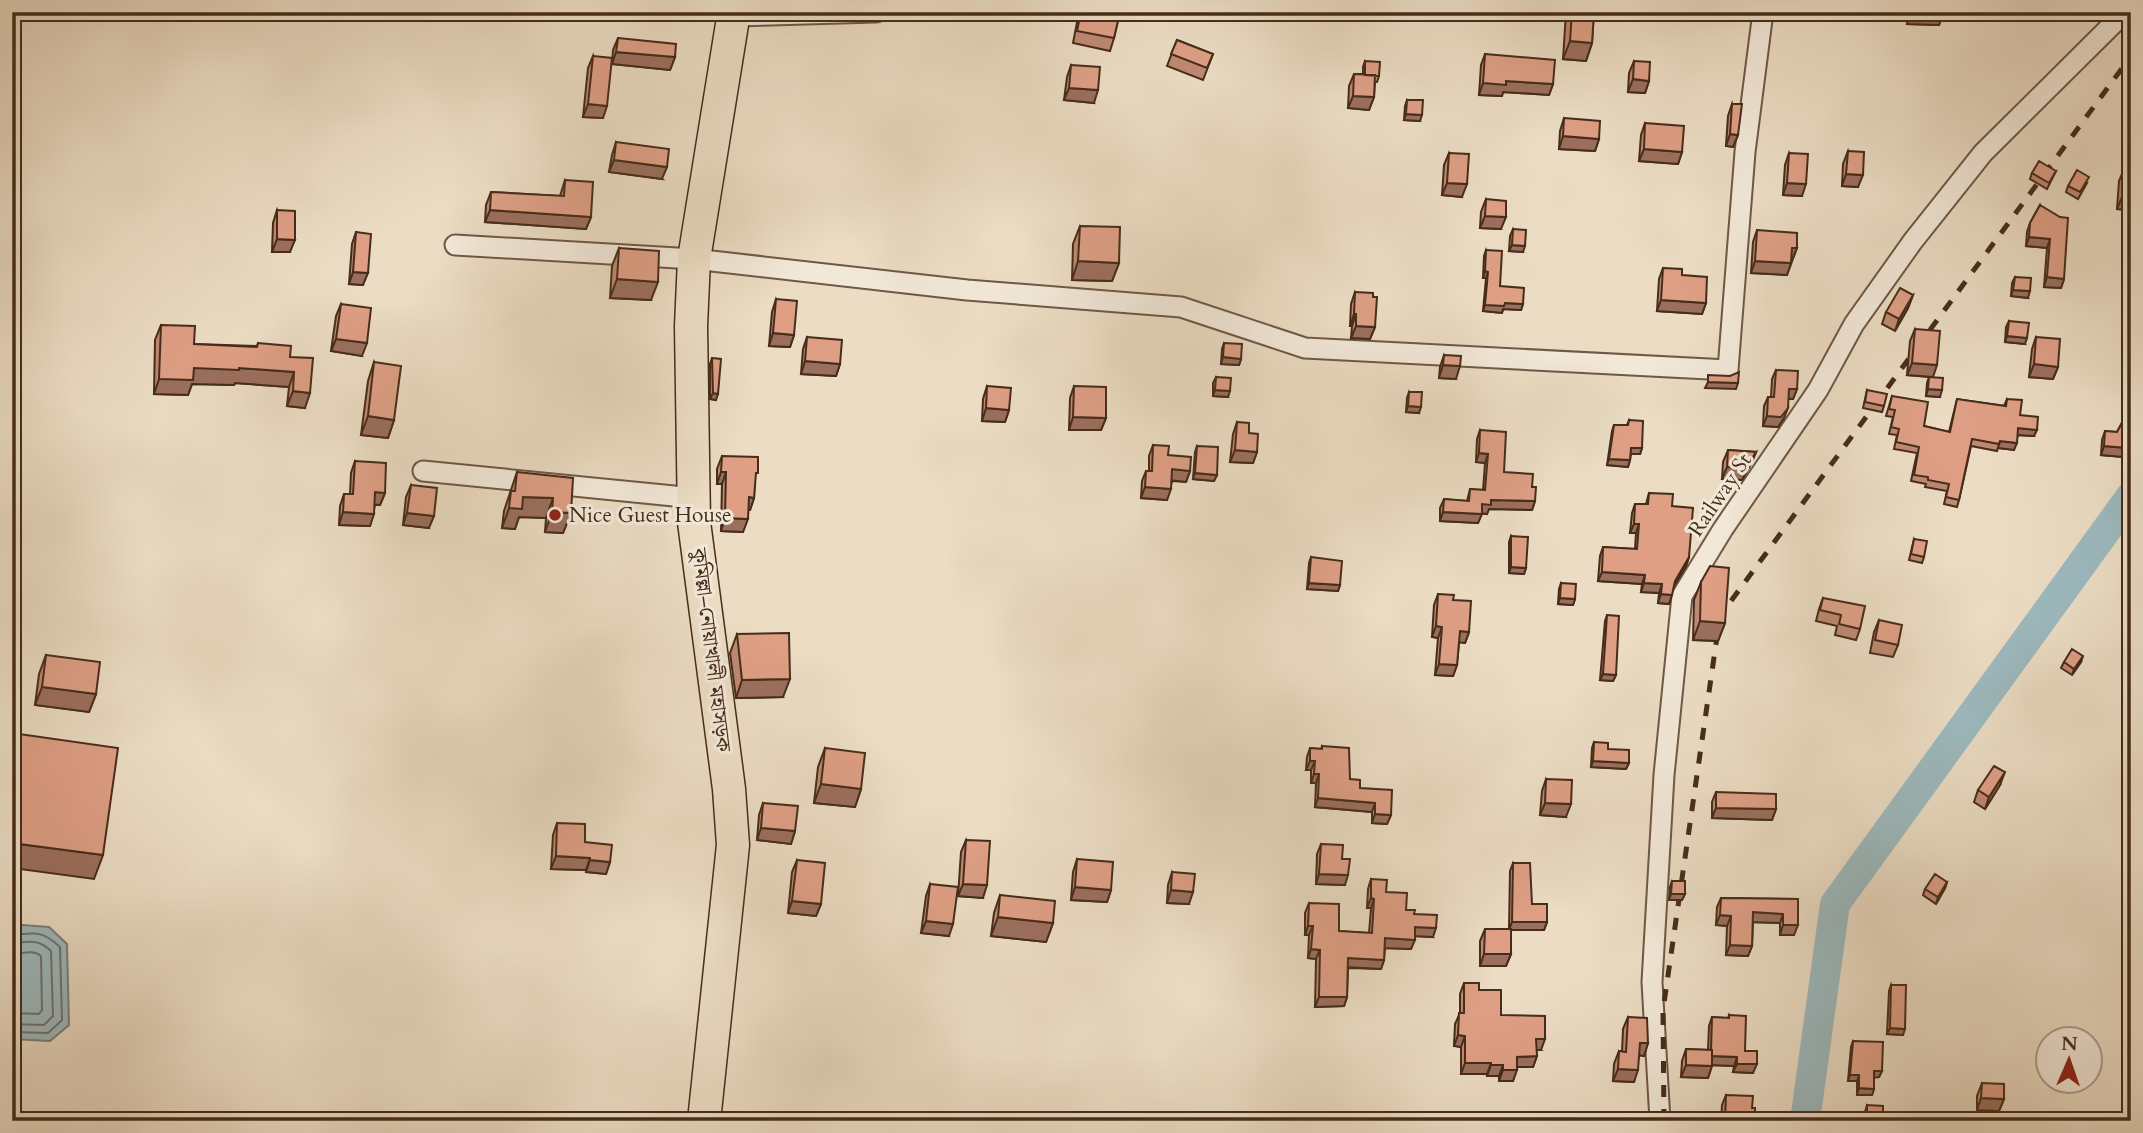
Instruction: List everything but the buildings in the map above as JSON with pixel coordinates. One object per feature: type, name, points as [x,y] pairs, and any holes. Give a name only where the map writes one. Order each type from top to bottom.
[{"type":"highway","name":"কুমিল্লা–নোয়াখালী মহাসড়ক","points":[[704,1121],[733,845],[729,789],[694,522],[691,326],[694,259],[734,14]]},
{"type":"street","points":[[734,14],[876,12]]},
{"type":"street","points":[[455,245],[694,259],[967,290],[1181,307],[1305,348],[1728,370],[1745,152],[1763,12]]},
{"type":"street","name":"Railway St","points":[[1660,1121],[1652,982],[1664,775],[1682,596],[1723,529],[1818,390],[1854,324],[1913,241],[1983,153],[2125,12]]},
{"type":"street","points":[[423,471],[694,498]]},
{"type":"water","points":[[22,925],[49,927],[67,944],[69,1025],[50,1041],[12,1039],[12,928]]},
{"type":"waterway","points":[[1805,1121],[1835,904],[2131,496]]},
{"type":"railway","points":[[1664,1121],[1663,1010],[1720,616],[2131,56]]},
{"type":"place","name":"Nice Guest House","points":[[555,515]]}]
